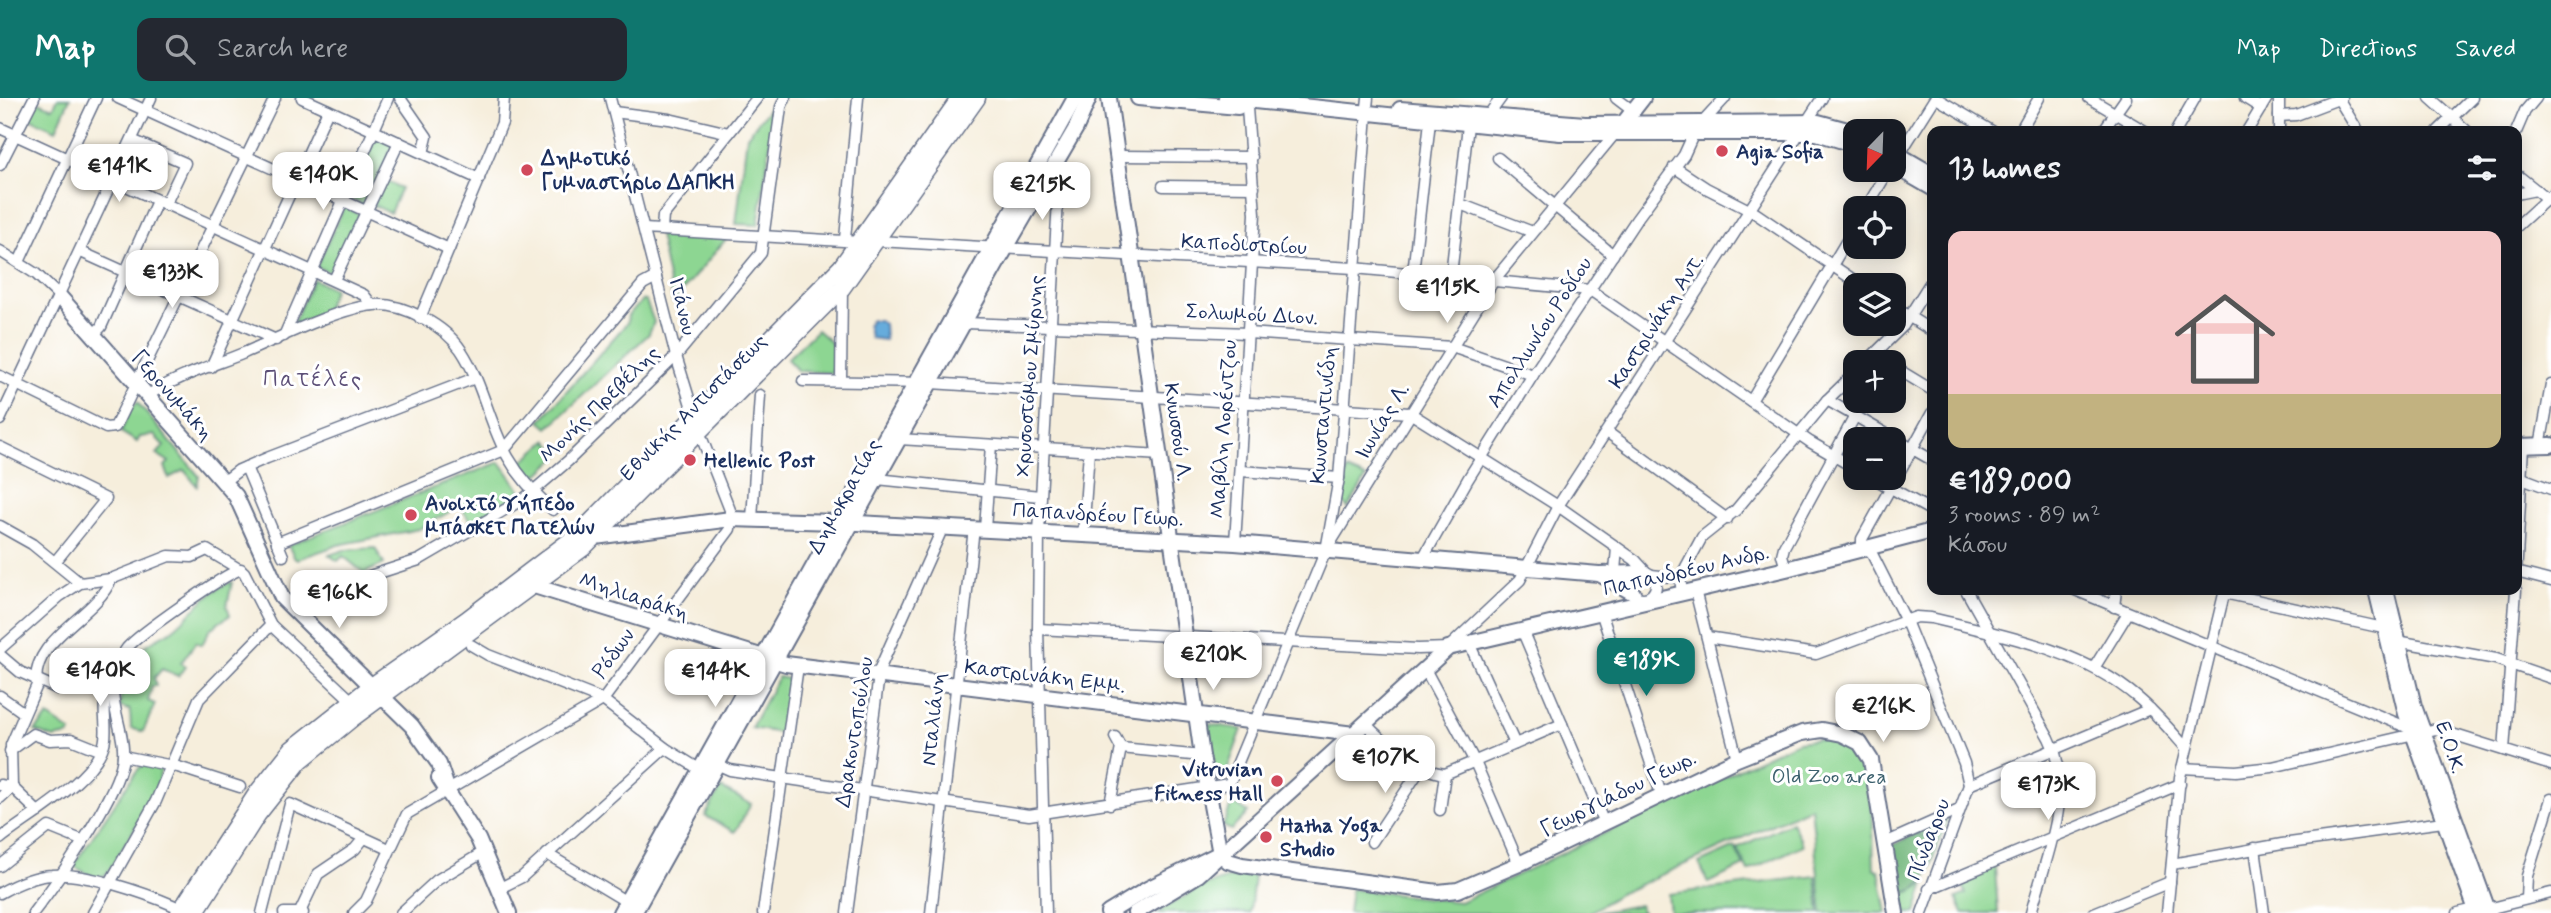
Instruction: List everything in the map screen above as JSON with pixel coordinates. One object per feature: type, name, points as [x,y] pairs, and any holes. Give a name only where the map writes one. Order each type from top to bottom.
[{"type":"main road","name":"Εθνικής Αντιστάσεως","points":[[177,910],[285,757],[352,701],[374,693],[534,586],[595,537],[841,267],[852,241],[960,98]]},
{"type":"main road","name":"Εθνικής Αντιστάσεως","points":[[195,913],[228,859],[292,770],[316,746],[374,693],[569,542],[842,288],[878,241],[977,98]]},
{"type":"street","points":[[0,165],[34,98]]},
{"type":"street","points":[[19,262],[96,98]]},
{"type":"street","points":[[118,98],[449,249]]},
{"type":"street","points":[[0,420],[60,297],[151,98]]},
{"type":"street","points":[[302,98],[479,179]]},
{"type":"street","points":[[280,338],[345,201],[388,98]]},
{"type":"street","points":[[400,98],[427,137],[423,153]]},
{"type":"street","points":[[420,318],[502,123],[504,98]]},
{"type":"street","name":"Ιτάνου","points":[[610,98],[676,356],[697,424],[732,519]]},
{"type":"street","points":[[662,229],[663,216],[757,98]]},
{"type":"street","name":"Μονής Πρεβέλης","points":[[291,608],[320,592],[419,560],[534,491],[676,356],[755,261],[765,234],[780,107],[785,98]]},
{"type":"street","points":[[644,229],[852,241],[858,98]]},
{"type":"street","name":"Δημοκρατίας","points":[[846,523],[877,479],[900,439],[923,383],[965,323],[999,248],[1075,98]]},
{"type":"street","name":"Δημοκρατίας","points":[[627,909],[709,768],[999,248],[1044,184],[1089,98]]},
{"type":"street","points":[[1082,115],[1113,98]]},
{"type":"street","name":"Κνωσσού Λ.","points":[[1113,98],[1131,257],[1199,715],[1202,756],[1220,854]]},
{"type":"street","points":[[1138,98],[1326,114],[1367,106]]},
{"type":"street","points":[[1226,98],[1430,110],[1618,130]]},
{"type":"street","points":[[1282,98],[1345,101],[1367,106]]},
{"type":"street","points":[[1487,117],[1501,98]]},
{"type":"street","points":[[1616,98],[1633,111]]},
{"type":"street","name":"Ιωνίας Λ.","points":[[1210,789],[1228,784],[1326,550],[1451,346],[1494,280],[1531,231],[1643,98]]},
{"type":"street","name":"Απολλωνίου Ροδίου","points":[[1423,558],[1481,456],[1533,375],[1689,147],[1698,128],[1725,98]]},
{"type":"street","name":"Καστρινάκη Αντ.","points":[[1527,567],[1558,506],[1822,98]]},
{"type":"street","points":[[1906,142],[1936,98],[1984,126]]},
{"type":"street","points":[[2023,126],[2039,98]]},
{"type":"street","points":[[2088,98],[2136,126]]},
{"type":"street","points":[[2106,126],[2126,98]]},
{"type":"street","points":[[2179,126],[2195,98]]},
{"type":"street","points":[[2245,98],[2264,103],[2251,126]]},
{"type":"street","points":[[2279,98],[2279,126]]},
{"type":"street","points":[[2430,98],[2461,126]]},
{"type":"street","points":[[2443,126],[2472,98]]},
{"type":"street","points":[[2519,126],[2525,111],[2536,98]]},
{"type":"street","points":[[0,376],[110,429],[117,423],[180,297],[271,99]]},
{"type":"street","points":[[2279,116],[2304,113],[2339,99],[2355,126]]},
{"type":"street","name":"Κωνσταντινίδη","points":[[1326,550],[1339,478],[1367,106]]},
{"type":"street","name":"Μαβίλη Λορέντζου","points":[[1235,544],[1253,264],[1254,187],[1247,108]]},
{"type":"street","points":[[211,367],[328,110]]},
{"type":"street","points":[[1430,110],[1468,125],[1618,130],[1804,127],[1831,123],[1843,128]]},
{"type":"street","points":[[1413,273],[1430,110]]},
{"type":"street","points":[[614,112],[669,119],[729,132]]},
{"type":"street","points":[[1451,275],[1468,125]]},
{"type":"street","points":[[1804,127],[1843,140]]},
{"type":"street","points":[[0,128],[334,280],[364,295],[372,305]]},
{"type":"street","points":[[93,335],[101,327],[161,203],[185,163],[132,140]]},
{"type":"street","points":[[334,280],[398,142]]},
{"type":"street","points":[[1118,156],[1252,156]]},
{"type":"street","points":[[1498,158],[1613,255]]},
{"type":"street","points":[[1906,163],[1927,172]]},
{"type":"street","points":[[1674,167],[1706,188],[1751,211],[1843,273]]},
{"type":"street","points":[[1906,167],[1927,183]]},
{"type":"street","points":[[2522,179],[2550,199],[2522,222]]},
{"type":"street","name":"Χρυσοστόμου Σμύρνης","points":[[1044,184],[1058,197],[1057,252],[1040,496],[1038,629],[1046,913]]},
{"type":"street","points":[[1163,186],[1254,187]]},
{"type":"street","points":[[2522,193],[2536,190]]},
{"type":"street","points":[[1460,204],[1487,212],[1531,231]]},
{"type":"street","name":"Καποδιστρίου","points":[[878,241],[1354,268],[1590,290]]},
{"type":"street","points":[[1751,401],[1843,247]]},
{"type":"street","name":"Γερονυμάκη","points":[[0,251],[19,262],[60,297],[243,505],[280,593],[291,608],[374,693],[411,737],[447,787],[484,852],[500,888],[507,913]]},
{"type":"street","points":[[80,252],[280,338]]},
{"type":"street","points":[[277,543],[504,450],[643,285],[656,277]]},
{"type":"street","points":[[841,382],[842,288]]},
{"type":"street","points":[[1879,350],[1910,317],[1927,289]]},
{"type":"street","points":[[1590,290],[1798,434],[1843,461]]},
{"type":"street","points":[[147,396],[166,385],[280,338],[372,305],[388,306],[440,327],[452,338],[475,378],[504,450],[534,491],[553,510]]},
{"type":"street","points":[[1906,314],[1927,328]]},
{"type":"street","name":"Σολωμού Διον.","points":[[965,323],[1248,333],[1451,346],[1533,375]]},
{"type":"street","points":[[1906,374],[1927,387]]},
{"type":"street","points":[[222,483],[246,467],[475,378]]},
{"type":"street","points":[[803,381],[923,383],[1410,413],[1558,506],[1617,548],[1656,584],[1643,597]]},
{"type":"street","points":[[1737,759],[1707,636],[1684,586],[1702,537],[1727,519],[1843,385]]},
{"type":"street","points":[[2522,446],[2546,445],[2551,385]]},
{"type":"street","points":[[752,519],[760,396]]},
{"type":"street","points":[[1827,400],[1927,457]]},
{"type":"street","points":[[1786,569],[1783,549],[1855,416]]},
{"type":"street","points":[[1906,460],[1927,423]]},
{"type":"street","points":[[1607,432],[1727,519]]},
{"type":"street","points":[[900,439],[1161,455]]},
{"type":"street","name":"Νταλιάνη","points":[[931,913],[956,686],[987,491],[991,445]]},
{"type":"street","points":[[0,447],[106,499],[55,562]]},
{"type":"street","points":[[1083,535],[1089,451]]},
{"type":"street","points":[[246,467],[282,556]]},
{"type":"street","points":[[1240,471],[1339,478]]},
{"type":"street","points":[[2522,478],[2551,489]]},
{"type":"street","points":[[877,479],[1040,496]]},
{"type":"street","name":"Γερονυμάκη","points":[[222,483],[280,610],[374,693]]},
{"type":"street","points":[[1866,549],[1862,539],[1889,490]]},
{"type":"street","points":[[1894,490],[1927,508]]},
{"type":"street","name":"Παπανδρέου Γεωρ.","points":[[595,537],[732,519],[752,519],[1173,539],[1599,574]]},
{"type":"street","name":"Ρόδων","points":[[354,913],[366,901],[407,814],[447,787],[603,700],[723,543],[732,519]]},
{"type":"street","points":[[0,526],[27,540],[80,583]]},
{"type":"street","name":"Δρακοντοπούλου","points":[[847,913],[878,675],[886,649],[943,527]]},
{"type":"street","name":"Παπανδρέου Ανδρ.","points":[[1448,648],[1601,612],[1684,586],[1786,569],[1927,532]]},
{"type":"street","points":[[1615,571],[1617,548]]},
{"type":"street","name":"Πίνδαρου","points":[[1866,549],[1906,621],[1964,764],[1969,785],[1922,913]]},
{"type":"street","points":[[58,689],[35,679],[1,654],[60,596],[80,583],[111,579],[169,556],[192,557],[207,550],[241,569],[271,625],[352,701]]},
{"type":"street","name":"Παπανδρέου Ανδρ.","points":[[1135,913],[1194,878],[1510,592],[1527,567]]},
{"type":"street","points":[[33,913],[81,841],[117,779],[123,756],[113,696],[118,665],[136,639],[223,577],[241,569]]},
{"type":"street","points":[[1599,574],[1615,571],[1646,574],[1684,586]]},
{"type":"street","points":[[2522,573],[2551,581]]},
{"type":"street","points":[[1599,574],[1643,597]]},
{"type":"street","points":[[1643,597],[1631,581],[1646,574]]},
{"type":"street","points":[[12,787],[10,751],[37,685],[35,679],[51,644],[101,599],[111,579]]},
{"type":"street","name":"Μηλιαράκη","points":[[534,586],[768,660]]},
{"type":"street","points":[[1969,595],[2054,749],[2059,763],[2060,787],[2052,837],[2031,913]]},
{"type":"street","points":[[2086,595],[2416,732]]},
{"type":"street","points":[[2114,607],[2115,595]]},
{"type":"street","points":[[2167,913],[2179,784],[2209,647],[2224,595]]},
{"type":"street","points":[[2242,595],[2383,628]]},
{"type":"street","name":"Ε.Ο.Κ.","points":[[2377,595],[2383,628],[2443,822],[2483,911]]},
{"type":"street","name":"Ε.Ο.Κ.","points":[[2387,595],[2416,732],[2483,911]]},
{"type":"street","points":[[2504,750],[2516,595]]},
{"type":"street","points":[[1601,612],[1661,794]]},
{"type":"street","points":[[2094,668],[2128,613]]},
{"type":"street","points":[[1707,636],[1810,654],[1831,650],[1906,621],[1925,617],[1990,632],[2048,649],[2094,668],[2124,687],[2150,709],[2186,748]]},
{"type":"street","points":[[93,913],[156,801],[190,714],[203,692],[271,625]]},
{"type":"street","points":[[1038,629],[1286,643],[1448,648]]},
{"type":"street","points":[[1522,630],[1604,823]]},
{"type":"street","points":[[2397,641],[2510,663],[2551,678]]},
{"type":"street","points":[[1469,643],[1515,744]]},
{"type":"street","points":[[471,645],[488,655],[603,700],[665,748],[709,768],[1042,814],[1210,789]]},
{"type":"street","name":"Καστρινάκη Εμμ.","points":[[768,660],[1040,698],[1354,734]]},
{"type":"street","points":[[763,913],[798,666]]},
{"type":"street","points":[[1425,669],[1475,762],[1519,864]]},
{"type":"street","points":[[0,839],[38,812],[83,773],[101,751],[105,738],[104,703],[113,696]]},
{"type":"street","points":[[1,699],[24,713]]},
{"type":"street","points":[[1969,785],[2150,709]]},
{"type":"street","points":[[1365,723],[1388,744],[1423,765],[1445,774],[1562,724]]},
{"type":"street","name":"Γεωργιάδου Γεωρ.","points":[[1220,854],[1230,862],[1242,865],[1438,892],[1458,890],[1519,864],[1737,759],[1816,730],[1835,732],[1856,740],[1864,747],[1873,766],[1896,913]]},
{"type":"street","points":[[2182,768],[2236,771],[2272,767],[2416,732],[2443,730],[2551,765]]},
{"type":"street","points":[[10,751],[32,734],[51,740],[71,738],[101,751]]},
{"type":"street","points":[[1110,804],[1121,748],[1115,737]]},
{"type":"street","points":[[500,888],[517,880],[665,748]]},
{"type":"street","points":[[1121,748],[1202,756]]},
{"type":"street","points":[[123,756],[171,765],[240,787]]},
{"type":"street","points":[[1372,842],[1423,765]]},
{"type":"street","points":[[1440,810],[1445,774]]},
{"type":"street","points":[[1930,889],[2179,784]]},
{"type":"street","points":[[0,785],[12,787],[38,812]]},
{"type":"street","points":[[0,798],[12,787]]},
{"type":"street","points":[[2526,900],[2527,876],[2551,799]]},
{"type":"street","points":[[262,913],[290,804],[389,849]]},
{"type":"street","points":[[1885,843],[1959,810]]},
{"type":"street","points":[[2172,864],[2255,848],[2443,822]]},
{"type":"street","points":[[0,866],[49,827],[81,841]]},
{"type":"street","points":[[284,913],[302,912],[318,874],[355,849],[364,838]]},
{"type":"street","points":[[2255,848],[2264,913]]},
{"type":"street","points":[[401,913],[437,880],[484,852]]},
{"type":"street","points":[[547,854],[627,909]]},
{"type":"street","points":[[1108,913],[1149,888],[1220,854]]},
{"type":"street","points":[[0,893],[28,880],[60,874],[109,885],[177,910]]},
{"type":"street","points":[[2094,913],[2170,882]]},
{"type":"street","points":[[2458,913],[2483,911],[2551,893]]},
{"type":"green space","points":[[58,98],[70,98],[56,130],[27,117],[39,102],[53,108]]},
{"type":"green space","points":[[777,98],[758,225],[736,224],[747,136]]},
{"type":"green space","points":[[377,135],[394,143],[365,206],[349,198]]},
{"type":"green space","points":[[385,181],[401,188],[390,213],[373,205]]},
{"type":"green space","points":[[344,207],[361,215],[334,274],[316,267]]},
{"type":"green space","points":[[659,235],[727,238],[673,302]]},
{"type":"green space","points":[[313,279],[334,289],[324,313],[292,326]]},
{"type":"green space","points":[[643,300],[646,301],[654,322],[649,334],[548,428],[540,421],[627,323],[628,315]]},
{"type":"green space","points":[[817,330],[833,344],[833,373],[798,371],[787,359]]},
{"type":"green space","points":[[137,402],[199,476],[197,486],[184,470],[169,478],[165,466],[169,462],[157,454],[164,446],[154,435],[140,437],[137,442],[121,432],[130,410]]},
{"type":"green space","points":[[547,440],[560,455],[535,478],[522,462]]},
{"type":"green space","points":[[500,462],[523,494],[472,524],[460,506],[419,529],[338,545],[298,559],[295,559],[288,545]]},
{"type":"green space","points":[[1347,470],[1366,478],[1348,508],[1343,503]]},
{"type":"green space","points":[[375,548],[384,564],[364,573],[343,556],[338,561],[329,555],[344,550]]},
{"type":"green space","points":[[232,582],[227,606],[230,615],[210,629],[202,645],[196,642],[181,663],[185,667],[178,676],[162,669],[154,678],[156,686],[152,686],[148,701],[155,704],[143,732],[131,728],[130,710],[120,707],[120,700],[125,678],[140,651],[172,630],[215,591]]},
{"type":"green space","points":[[778,677],[789,679],[781,733],[751,728]]},
{"type":"green space","points":[[48,716],[71,732],[69,735],[54,738],[35,731]]},
{"type":"green space","points":[[1207,724],[1242,729],[1224,779],[1217,780]]},
{"type":"green space","name":"Old Zoo area","points":[[1819,739],[1840,744],[1854,754],[1864,769],[1872,808],[1874,868],[1879,871],[1887,913],[1822,913],[1811,807],[1619,894],[1589,913],[1348,913],[1351,889],[1460,902],[1771,754],[1798,742]]},
{"type":"green space","points":[[147,764],[161,769],[157,789],[106,875],[95,878],[73,866],[132,778],[140,767]]},
{"type":"green space","points":[[721,788],[751,804],[735,832],[705,816]]},
{"type":"green space","points":[[1232,802],[1248,813],[1231,830],[1223,826]]},
{"type":"green space","points":[[1949,817],[1939,842],[1916,833]]},
{"type":"green space","points":[[1792,822],[1803,845],[1748,871],[1737,848]]},
{"type":"green space","points":[[1916,833],[1939,842],[1922,883],[1916,889],[1899,892],[1891,846]]},
{"type":"green space","points":[[1735,847],[1744,866],[1708,883],[1699,863]]},
{"type":"green space","points":[[1995,867],[1998,913],[1963,913],[1956,898],[1966,894],[1961,881]]},
{"type":"green space","points":[[1241,874],[1254,876],[1250,913],[1156,913],[1201,887]]},
{"type":"green space","points":[[1816,876],[1820,913],[1670,913],[1668,894]]},
{"type":"green space","points":[[1925,883],[1916,913],[1902,913],[1899,892],[1910,892]]},
{"type":"green space","points":[[1640,905],[1642,913],[1599,913],[1599,912]]},
{"type":"water","points":[[871,320],[879,320],[884,324],[885,340],[870,338],[868,325]]},
{"type":"place","name":"Agia Sofia","points":[[1722,151]]},
{"type":"place","name":"Δημοτικό Γυμναστήριο ΔΑΠΚΗ","points":[[527,170]]},
{"type":"place","name":"Hellenic Post","points":[[690,460]]},
{"type":"place","name":"Ανοιχτό γήπεδο μπάσκετ Πατελών","points":[[411,515]]},
{"type":"place","name":"Vitruvian Fitness Hall","points":[[1277,781]]},
{"type":"place","name":"Hatha Yoga Studio","points":[[1266,837]]},
{"type":"district","name":"Πατέλες","points":[[313,378]]}]
